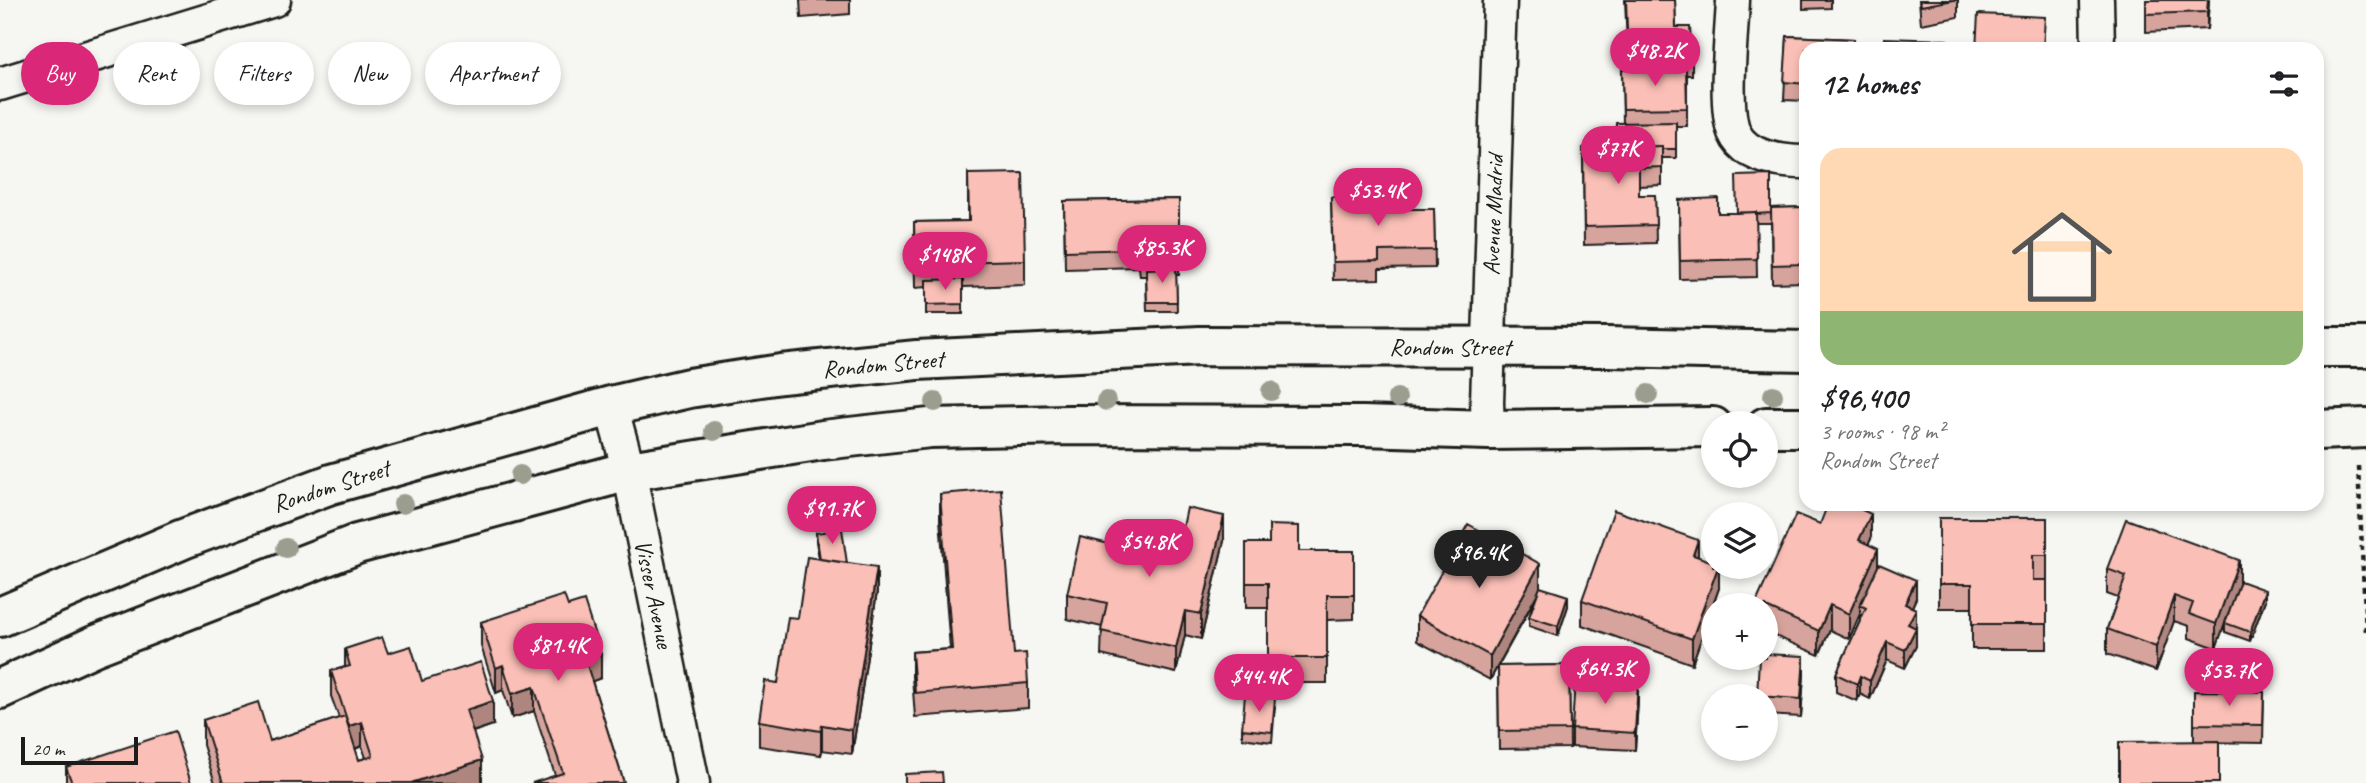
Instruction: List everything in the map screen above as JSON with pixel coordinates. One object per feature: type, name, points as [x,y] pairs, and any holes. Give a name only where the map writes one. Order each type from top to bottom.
[{"type":"street","points":[[0,85],[274,0]]},
{"type":"street","name":"Avenue Madrid","points":[[1488,430],[1488,348],[1500,0]]},
{"type":"street","points":[[1733,0],[1730,104],[1734,133],[1758,155],[1799,161]]},
{"type":"street","points":[[2097,0],[2098,42]]},
{"type":"street","name":"Rondom Street","points":[[0,617],[183,539],[331,484],[611,406],[689,388],[768,376],[917,360],[1200,346],[1799,351]]},
{"type":"street","points":[[2324,347],[2366,347]]},
{"type":"street","name":"Visser Avenue","points":[[611,406],[629,471],[693,783]]},
{"type":"street","points":[[0,689],[94,646],[357,544],[629,471],[823,440],[930,428],[1208,424],[1488,430],[1701,427]]},
{"type":"street","points":[[1778,427],[1799,427]]},
{"type":"street","points":[[2324,430],[2361,429]]},
{"type":"path","points":[[2361,429],[2366,633]]},
{"type":"building","points":[[1626,0],[1675,0],[1676,27],[1690,27],[1692,57],[1628,60]]},
{"type":"building","points":[[1920,0],[1954,0],[1921,6]]},
{"type":"building","points":[[2146,0],[2208,0],[2207,12],[2146,14]]},
{"type":"building","points":[[1978,14],[2045,17],[2043,42],[1976,42]]},
{"type":"building","points":[[1787,36],[1854,39],[1854,42],[1799,42],[1799,83],[1784,82]]},
{"type":"building","points":[[1884,38],[1947,40],[1947,42],[1884,42]]},
{"type":"building","points":[[1686,67],[1687,108],[1623,109],[1622,69]]},
{"type":"building","points":[[1676,122],[1676,149],[1662,149],[1662,146],[1616,147],[1616,123]]},
{"type":"building","points":[[1662,146],[1662,167],[1639,168],[1639,195],[1655,195],[1656,225],[1584,227],[1583,148]]},
{"type":"building","points":[[1023,173],[1025,260],[915,263],[914,222],[969,221],[968,174]]},
{"type":"building","points":[[1771,175],[1771,213],[1737,213],[1736,176]]},
{"type":"building","points":[[1397,196],[1397,209],[1434,209],[1435,250],[1379,251],[1379,261],[1333,262],[1331,197]]},
{"type":"building","points":[[1718,198],[1718,213],[1756,212],[1757,259],[1680,261],[1679,200]]},
{"type":"building","points":[[1179,199],[1179,257],[1140,259],[1139,249],[1065,251],[1064,201]]},
{"type":"building","points":[[1799,207],[1799,264],[1772,265],[1771,208]]},
{"type":"building","points":[[1176,268],[1177,302],[1147,302],[1146,269]]},
{"type":"building","points":[[963,279],[963,304],[926,305],[926,280]]},
{"type":"building","points":[[1001,489],[1014,654],[1026,653],[1028,683],[915,693],[912,652],[952,649],[940,494]]},
{"type":"building","points":[[1187,508],[1224,516],[1201,614],[1185,611],[1176,648],[1101,631],[1107,603],[1067,594],[1080,537],[1126,548],[1129,534],[1179,546]]},
{"type":"building","points":[[1614,510],[1698,540],[1693,555],[1701,558],[1701,579],[1714,579],[1709,593],[1701,593],[1701,614],[1692,639],[1582,600]]},
{"type":"building","points":[[1825,511],[1864,511],[1871,514],[1859,540],[1878,549],[1849,614],[1830,605],[1819,631],[1778,612],[1778,593],[1760,593],[1767,579],[1778,579],[1778,554],[1796,514],[1820,524]]},
{"type":"building","points":[[1939,518],[2047,518],[2047,555],[2033,555],[2033,580],[2047,580],[2047,624],[1972,624],[1972,584],[1939,584]]},
{"type":"building","points":[[2126,519],[2239,560],[2216,624],[2189,614],[2193,603],[2174,596],[2156,647],[2107,629],[2126,576],[2107,569]]},
{"type":"building","points":[[1468,524],[1540,564],[1490,656],[1417,616]]},
{"type":"building","points":[[1269,525],[1299,526],[1299,551],[1354,551],[1354,595],[1327,595],[1327,658],[1268,658],[1268,583],[1246,583],[1246,543],[1269,543]]},
{"type":"building","points":[[842,529],[847,563],[820,559],[816,533]]},
{"type":"building","points":[[807,557],[877,567],[852,730],[822,725],[821,731],[759,721],[765,681],[778,683],[788,617],[798,618]]},
{"type":"building","points":[[1879,564],[1916,580],[1905,604],[1916,609],[1908,624],[1916,628],[1905,650],[1887,642],[1870,681],[1860,676],[1857,684],[1836,674],[1866,608],[1860,605]]},
{"type":"building","points":[[2240,581],[2265,590],[2250,632],[2225,623]]},
{"type":"building","points":[[1540,587],[1568,596],[1558,626],[1529,617]]},
{"type":"building","points":[[564,595],[568,606],[584,601],[601,654],[585,659],[624,783],[532,783],[563,773],[534,687],[512,694],[503,665],[496,668],[481,622]]},
{"type":"building","points":[[382,637],[388,653],[411,646],[422,681],[481,662],[493,701],[466,710],[482,760],[411,783],[223,783],[203,720],[258,702],[270,741],[345,716],[359,760],[373,756],[362,722],[349,726],[331,671],[350,666],[345,649]]},
{"type":"building","points":[[1778,655],[1804,656],[1801,699],[1778,697],[1778,684],[1758,684],[1758,670],[1778,670]]},
{"type":"building","points":[[1569,665],[1570,730],[1499,731],[1498,666]]},
{"type":"building","points":[[1575,679],[1638,682],[1635,733],[1572,729]]},
{"type":"building","points":[[2194,691],[2264,692],[2263,725],[2194,724]]},
{"type":"building","points":[[1245,695],[1275,698],[1272,732],[1242,729]]},
{"type":"building","points":[[175,731],[191,783],[72,783],[66,767]]},
{"type":"building","points":[[2219,741],[2219,783],[2119,783],[2119,742]]},
{"type":"building","points":[[942,772],[943,783],[905,783],[905,774]]}]
